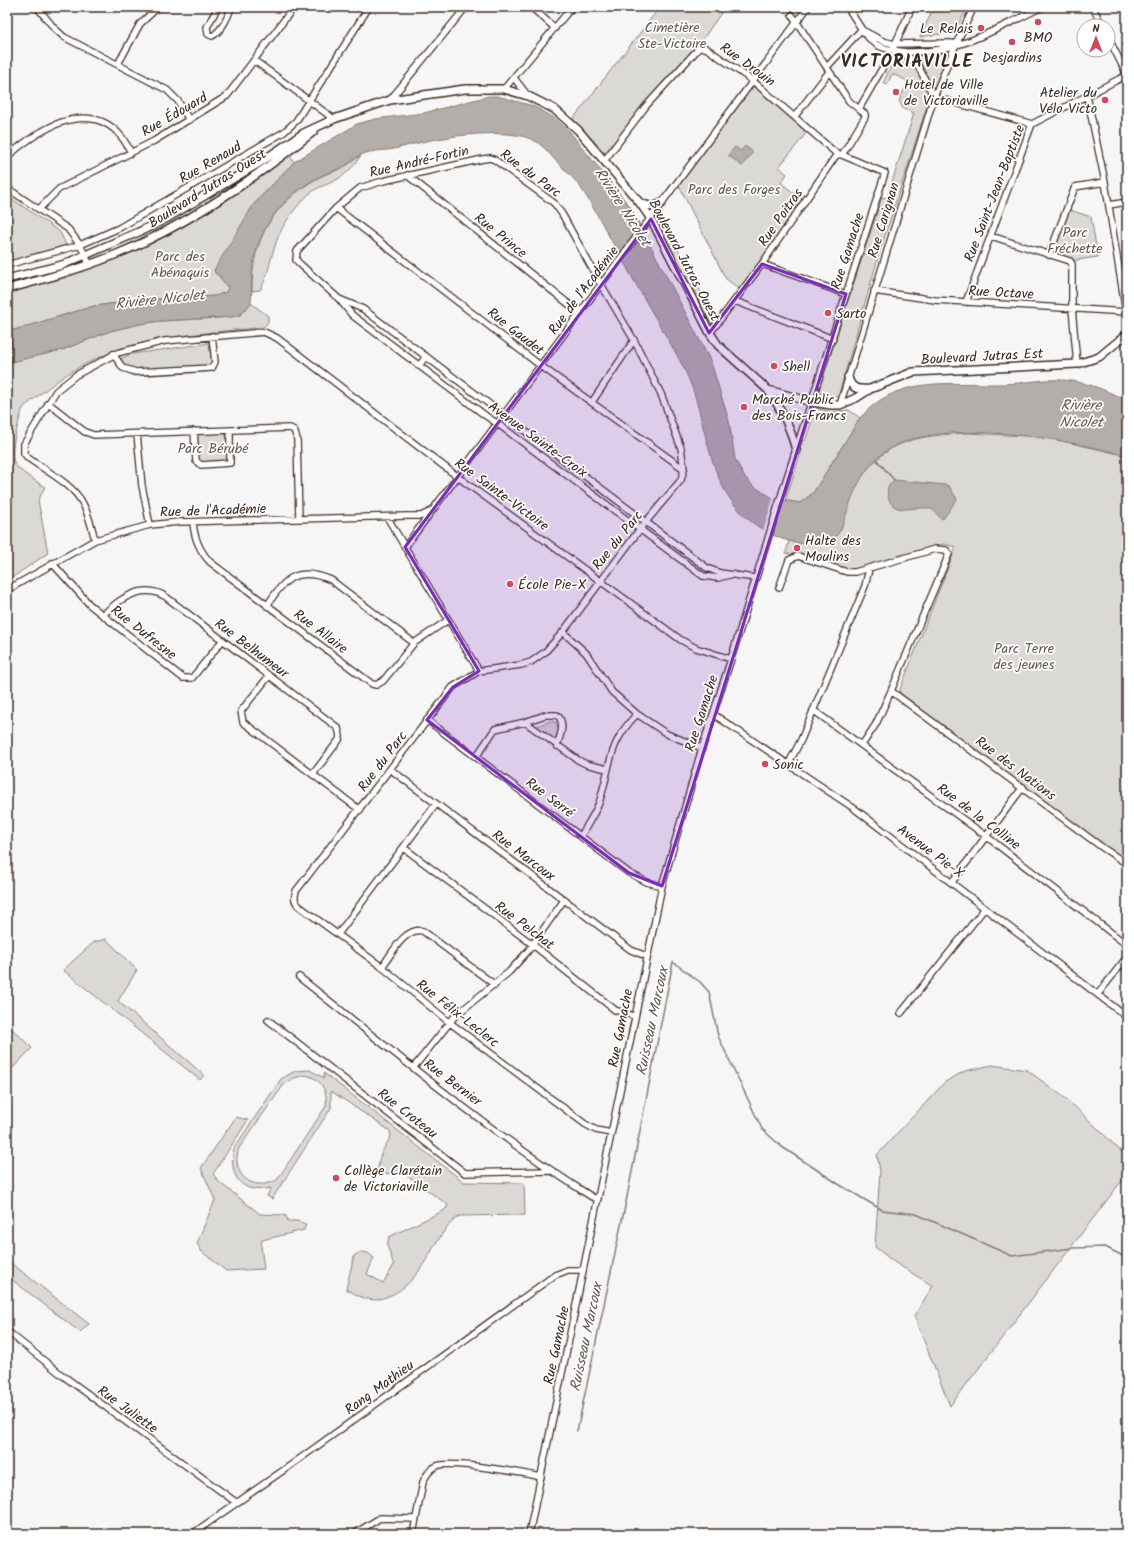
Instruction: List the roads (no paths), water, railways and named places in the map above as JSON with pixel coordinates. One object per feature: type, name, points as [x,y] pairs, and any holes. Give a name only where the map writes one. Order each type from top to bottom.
[{"type":"main road","name":"Boulevard Jutras Ouest","points":[[7,279],[62,265],[86,256],[169,217],[256,165],[304,133],[334,119],[390,100],[465,89],[504,90],[528,96],[545,104],[564,117],[578,130],[640,203],[651,218],[710,334],[718,345],[768,390],[812,402]]},
{"type":"main road","name":"Boulevard Jutras Ouest","points":[[7,290],[90,265],[144,242],[232,191],[322,125]]},
{"type":"main road","points":[[640,203],[653,207],[662,203]]},
{"type":"main road","name":"Boulevard Jutras Est","points":[[812,402],[840,405],[856,398],[870,389],[904,375],[924,371],[1077,364],[1099,356],[1127,334]]},
{"type":"main road","points":[[848,377],[850,385],[856,389],[870,389]]},
{"type":"main road","points":[[768,390],[785,416],[792,432],[796,450]]},
{"type":"street","points":[[37,7],[54,28],[64,37],[166,90],[178,101],[189,120]]},
{"type":"street","points":[[118,64],[140,24],[158,7]]},
{"type":"street","points":[[218,7],[206,27],[208,34],[212,36],[220,29],[230,13],[231,7]]},
{"type":"street","name":"Rue Édouard","points":[[39,209],[59,189],[131,153],[189,120],[227,96],[255,61],[294,7]]},
{"type":"street","name":"Rue Renaud","points":[[7,265],[80,245],[124,225],[284,132],[296,121],[370,7]]},
{"type":"street","points":[[390,100],[466,7]]},
{"type":"street","points":[[531,7],[555,28]]},
{"type":"street","points":[[504,90],[572,7]]},
{"type":"street","name":"Rue de l'Académie","points":[[405,547],[808,7]]},
{"type":"street","points":[[847,7],[861,30],[877,45],[902,52],[935,51],[948,48],[956,44],[979,38],[1042,7]]},
{"type":"street","points":[[792,14],[849,100],[859,109],[873,86],[912,7]]},
{"type":"street","name":"Rue Carignan","points":[[840,405],[934,97],[956,44],[974,7]]},
{"type":"street","points":[[1093,7],[1098,18]]},
{"type":"street","points":[[861,30],[883,41],[894,44],[956,44]]},
{"type":"street","points":[[795,116],[828,70],[861,30]]},
{"type":"street","name":"Rue Drouin","points":[[604,161],[646,106],[699,48],[706,48],[753,81],[839,155],[885,174]]},
{"type":"street","points":[[902,52],[917,64],[934,97],[1032,124]]},
{"type":"street","points":[[1116,53],[1127,75]]},
{"type":"street","points":[[255,61],[334,119]]},
{"type":"street","name":"Rue Saint-Jean-Baptiste","points":[[966,302],[1032,124],[1127,75]]},
{"type":"street","name":"Boulevard Jutras Ouest","points":[[514,78],[528,96]]},
{"type":"street","points":[[1087,96],[1105,182],[1127,312]]},
{"type":"street","name":"Rue Poitras","points":[[710,334],[762,264],[839,155],[865,114],[859,109]]},
{"type":"street","points":[[7,158],[22,144],[45,129],[65,120],[78,118],[85,118],[108,124],[119,132],[126,140],[131,153]]},
{"type":"street","name":"Rue André-Fortin","points":[[296,260],[297,251],[336,208],[360,188],[407,175],[486,158]]},
{"type":"street","name":"Rue du Parc","points":[[295,902],[296,891],[360,810],[453,687],[478,671],[521,665],[531,662],[548,650],[647,521],[681,480],[684,469],[680,448],[661,394],[634,340],[601,285],[559,208],[495,160],[486,158]]},
{"type":"street","name":"Rue Gamache","points":[[529,1534],[646,956],[662,886],[702,748],[755,578],[885,174]]},
{"type":"street","name":"Rue Prince","points":[[407,175],[580,314]]},
{"type":"street","points":[[1049,255],[1075,187],[1105,182]]},
{"type":"street","points":[[7,188],[68,229],[80,245],[90,265]]},
{"type":"street","points":[[1109,205],[1127,202]]},
{"type":"street","name":"Rue Gaudet","points":[[336,208],[541,366],[684,469]]},
{"type":"street","points":[[991,236],[1070,262],[1072,264],[1072,308],[1077,364]]},
{"type":"street","name":"Avenue Sainte-Croix","points":[[296,260],[339,299],[352,315],[703,576],[718,578],[733,574]]},
{"type":"street","points":[[762,264],[846,294]]},
{"type":"street","name":"Rue Octave","points":[[874,290],[913,297],[966,302],[1127,312]]},
{"type":"street","name":"Avenue Sainte-Croix","points":[[339,299],[362,309],[647,521],[707,568],[720,573],[755,578]]},
{"type":"street","points":[[735,301],[833,339]]},
{"type":"street","name":"Rue Sainte-Victoire","points":[[212,336],[257,332],[268,333],[278,338],[458,477],[687,644],[731,659]]},
{"type":"street","points":[[95,540],[86,511],[79,498],[66,484],[25,455],[23,449],[24,444],[56,391],[76,375],[113,354],[165,341],[212,336],[215,362],[212,368],[136,372],[123,368],[113,354]]},
{"type":"street","points":[[592,402],[634,340]]},
{"type":"street","points":[[419,366],[426,356]]},
{"type":"street","points":[[48,403],[89,434],[103,436],[290,428],[294,430],[297,439],[299,519]]},
{"type":"street","points":[[194,431],[196,461],[201,465],[230,463],[230,430]]},
{"type":"street","points":[[138,434],[142,486],[150,525]]},
{"type":"street","name":"Rue de l'Académie","points":[[7,590],[52,563],[95,540],[150,525],[179,522],[421,516],[434,510]]},
{"type":"street","points":[[387,517],[478,671]]},
{"type":"street","name":"Rue Allaire","points":[[193,522],[195,538],[205,557],[267,606],[372,684],[376,685],[382,681],[414,643],[448,620]]},
{"type":"street","points":[[779,588],[788,562],[792,557],[798,556],[847,572],[869,569],[935,549],[946,550],[949,554],[892,691],[876,724],[862,745]]},
{"type":"street","name":"Rue Dufresne","points":[[52,563],[82,597],[183,678],[192,678],[222,641]]},
{"type":"street","points":[[789,763],[865,586],[869,569]]},
{"type":"street","points":[[267,606],[277,590],[288,579],[303,574],[321,576],[331,580],[414,643]]},
{"type":"street","name":"Rue Belhumeur","points":[[103,615],[129,597],[143,591],[153,591],[166,597],[338,728],[340,736],[338,740],[313,774]]},
{"type":"street","points":[[563,632],[586,653],[612,692],[637,714],[667,734],[702,748]]},
{"type":"street","points":[[269,676],[241,711],[243,722],[360,810]]},
{"type":"street","name":"Rue des Nations","points":[[892,691],[1103,848],[1127,864]]},
{"type":"street","name":"Rue de la Colline","points":[[813,710],[986,836],[1127,945]]},
{"type":"street","points":[[581,836],[595,812],[607,769],[620,733],[637,714]]},
{"type":"street","name":"Avenue Pie-X","points":[[713,714],[789,763],[855,809],[1127,1017]]},
{"type":"street","points":[[476,757],[495,729],[526,722],[545,715],[557,716],[559,718],[562,726],[557,746]]},
{"type":"street","name":"Rue Serré","points":[[427,720],[636,877],[662,886]]},
{"type":"street","points":[[526,722],[557,746],[586,764],[607,769]]},
{"type":"street","name":"Rue Marcoux","points":[[390,770],[632,950],[646,956]]},
{"type":"street","points":[[952,882],[1023,787]]},
{"type":"street","points":[[338,934],[436,804]]},
{"type":"street","name":"Rue Pelchat","points":[[404,848],[532,944],[615,1010],[634,1016]]},
{"type":"street","points":[[414,1067],[460,1010],[495,985],[509,972],[532,944],[564,900]]},
{"type":"street","name":"Rue Félix-Leclerc","points":[[295,902],[382,967],[449,1022],[585,1124],[596,1130],[611,1133]]},
{"type":"street","points":[[901,1013],[985,908]]},
{"type":"street","points":[[382,967],[404,937],[412,930],[418,929],[423,931],[495,985]]},
{"type":"street","points":[[1098,994],[1127,957]]},
{"type":"street","name":"Rue Bernier","points":[[299,977],[551,1171],[592,1197],[598,1199]]},
{"type":"street","name":"Rue Croteau","points":[[268,1020],[465,1173],[551,1171]]},
{"type":"street","name":"Rang Mathieu","points":[[192,1534],[555,1275],[568,1270],[583,1270]]},
{"type":"street","name":"Rue Juliette","points":[[7,1331],[62,1375],[237,1503]]},
{"type":"street","points":[[413,1534],[423,1482],[426,1475],[437,1466],[448,1464],[480,1467],[541,1476]]},
{"type":"street","points":[[354,1534],[380,1518],[415,1518]]},
{"type":"water","name":"Rivière Nicolet","points":[[489,96],[497,96],[533,106],[553,117],[569,131],[631,208],[711,362],[729,421],[735,459],[744,476],[753,486],[773,498],[800,503],[813,493],[860,418],[875,404],[891,394],[908,388],[926,385],[1008,384],[1040,380],[1068,380],[1088,384],[1127,401],[1127,456],[1074,443],[1008,434],[974,432],[942,434],[914,439],[891,448],[874,461],[857,486],[840,530],[835,537],[823,543],[816,544],[793,542],[780,538],[758,526],[741,512],[728,496],[711,458],[694,393],[684,369],[581,188],[541,145],[531,139],[512,134],[476,134],[425,141],[394,149],[375,151],[359,156],[340,169],[320,176],[305,185],[291,196],[279,209],[261,238],[255,255],[252,272],[251,303],[240,315],[232,317],[161,321],[140,324],[110,331],[62,350],[7,363],[7,332],[94,306],[142,300],[215,296],[226,292],[228,288],[214,270],[254,204],[294,162],[357,124],[375,119],[424,113]]},
{"type":"water","points":[[745,146],[753,152],[742,166],[728,155],[735,147],[741,151]]},
{"type":"water","points":[[894,480],[949,486],[957,499],[943,519],[931,509],[906,509],[895,507],[891,503],[887,494],[888,487]]},
{"type":"waterway","points":[[876,459],[894,480]]},
{"type":"waterway","name":"Ruisseau Marcoux","points":[[577,1431],[627,1197],[673,962],[700,982],[709,992],[718,1036],[762,1129],[782,1147],[840,1185],[882,1210],[916,1214],[1012,1256],[1072,1248],[1105,1247],[1127,1258]]},
{"type":"place","name":"BMO","points":[[1038,22]]},
{"type":"place","name":"Le Relais","points":[[981,28]]},
{"type":"place","name":"Desjardins","points":[[1012,42]]},
{"type":"place","name":"Hotel de Ville de Victoriaville","points":[[896,92]]},
{"type":"place","name":"Atelier du Vélo Victo","points":[[1105,100]]},
{"type":"place","name":"Sarto","points":[[828,313]]},
{"type":"place","name":"Shell","points":[[774,366]]},
{"type":"place","name":"Marché Public des Bois-Francs","points":[[744,407]]},
{"type":"place","name":"Halte des Moulins","points":[[797,548]]},
{"type":"place","name":"École Pie-X","points":[[510,584]]},
{"type":"place","name":"Sonic","points":[[765,764]]},
{"type":"place","name":"Collège Clarétain de Victoriaville","points":[[336,1178]]},
{"type":"district","name":"VICTORIAVILLE","points":[[907,61]]},
{"type":"park label","name":"Cimetière Ste-Victoire","points":[[672,36]]},
{"type":"park label","name":"Parc des Forges","points":[[734,189]]},
{"type":"park label","name":"Parc Fréchette","points":[[1075,240]]},
{"type":"park label","name":"Parc des Abénaquis","points":[[180,264]]},
{"type":"park label","name":"Parc Bérubé","points":[[213,448]]},
{"type":"park label","name":"Parc Terre des jeunes","points":[[1024,656]]}]
